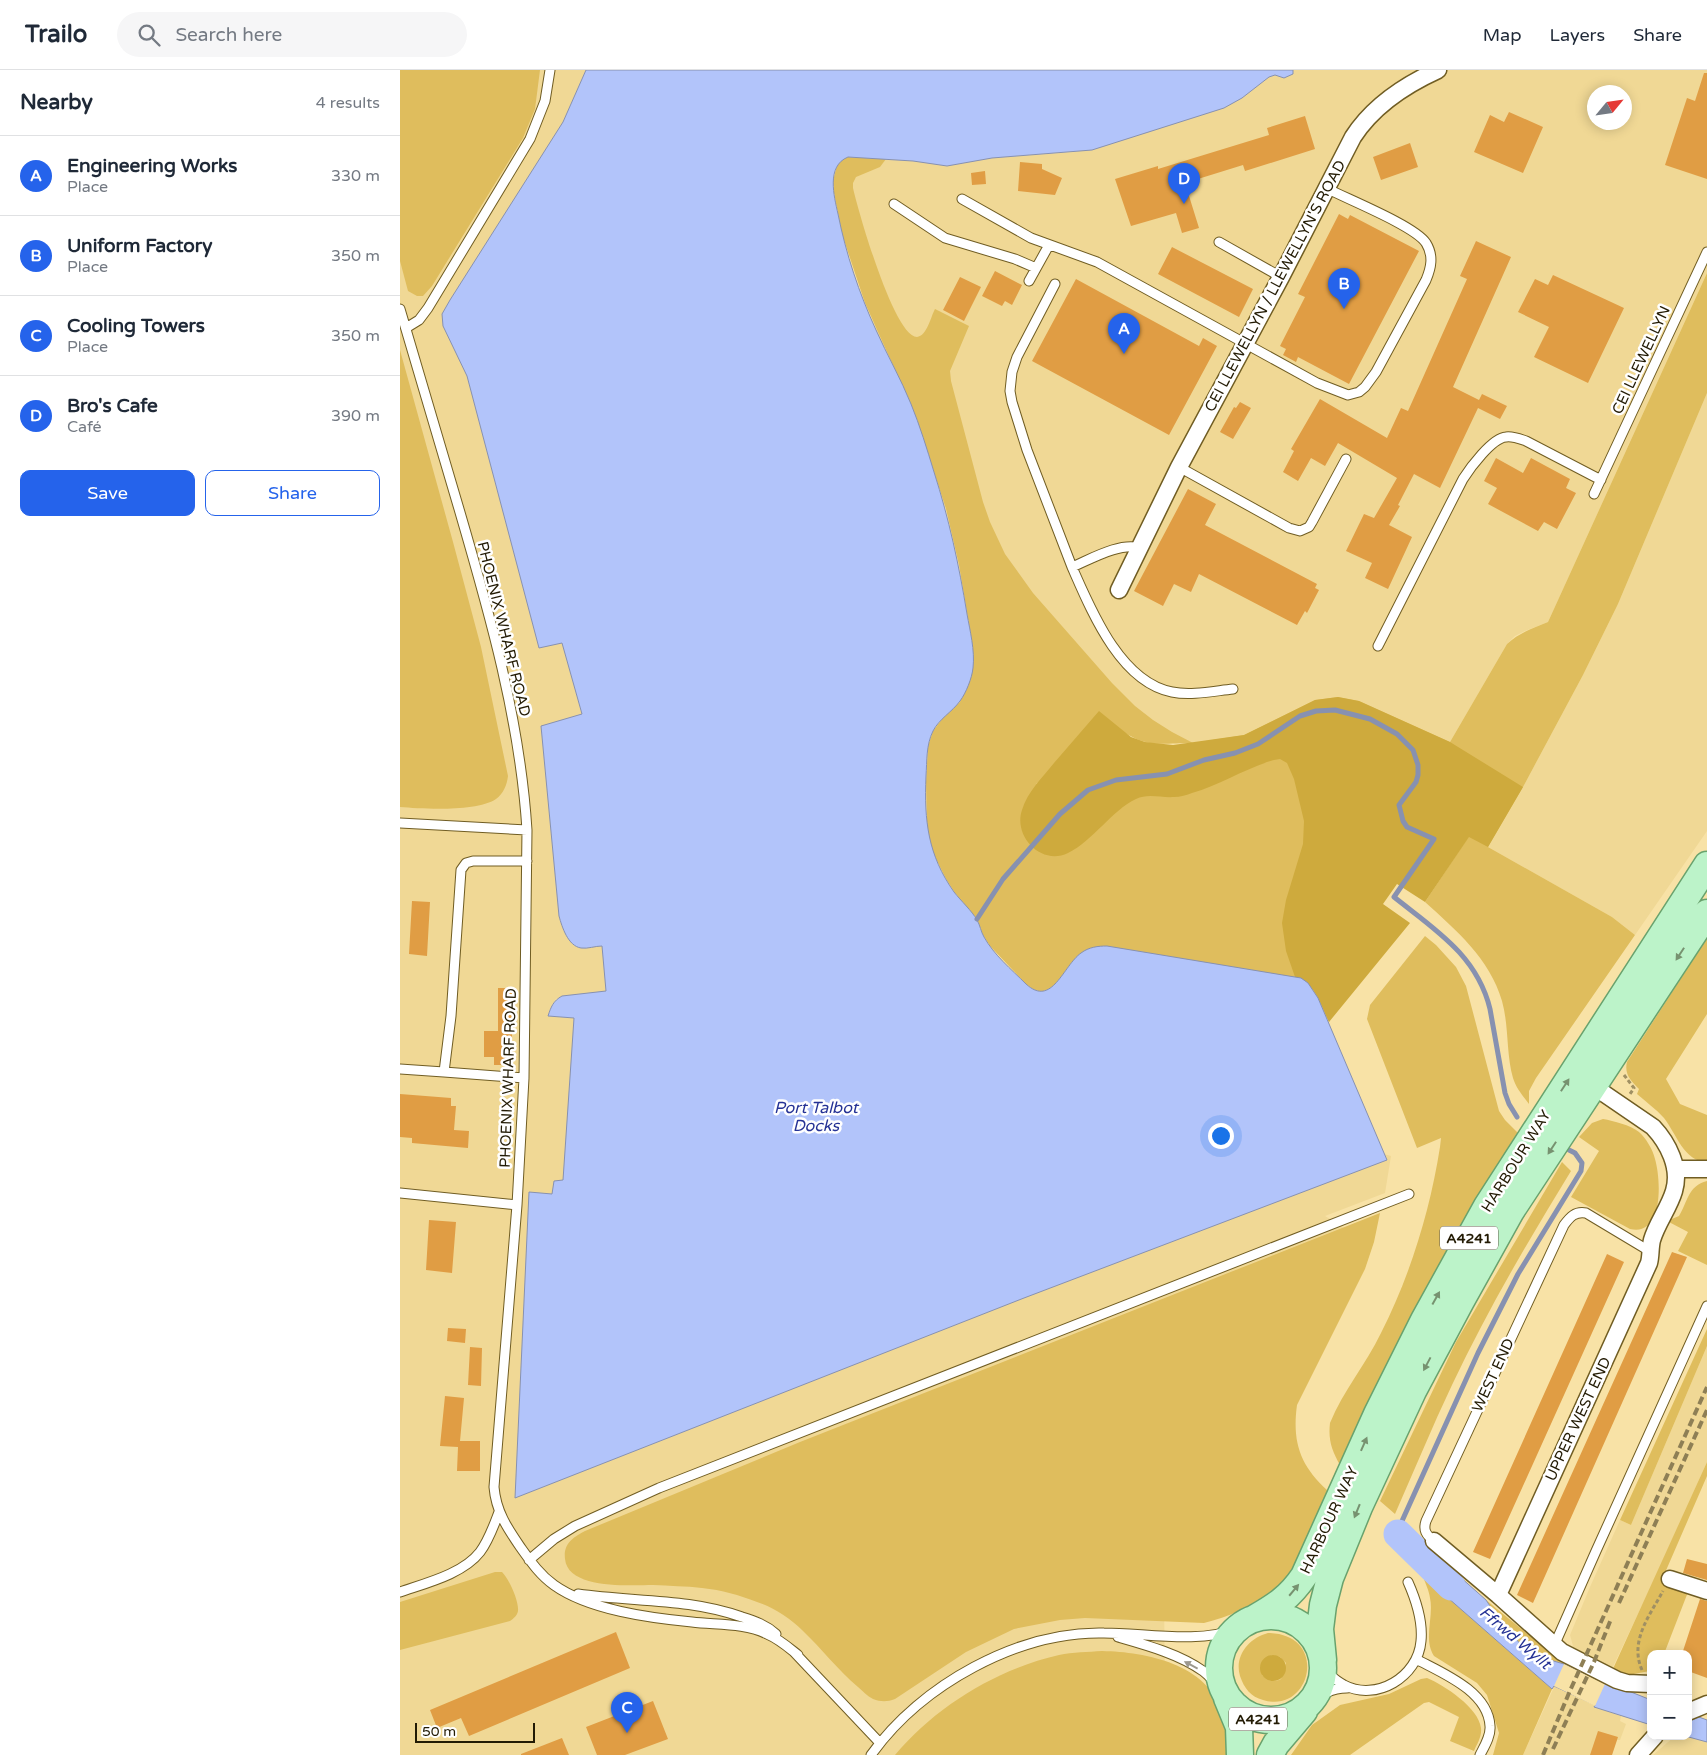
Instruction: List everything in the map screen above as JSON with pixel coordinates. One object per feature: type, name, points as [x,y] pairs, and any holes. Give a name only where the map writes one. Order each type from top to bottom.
[{"type":"main road","name":"HARBOUR WAY","points":[[1245,1624],[1290,1595],[1304,1576],[1386,1397],[1424,1320],[1487,1206],[1707,865]]},
{"type":"main road","name":"HARBOUR WAY","points":[[1323,1662],[1320,1629],[1330,1578],[1359,1507],[1405,1409],[1460,1301],[1511,1212],[1707,913]]},
{"type":"main road","points":[[1245,1624],[1269,1616],[1284,1617],[1297,1623],[1310,1634],[1318,1646],[1323,1662]]},
{"type":"main road","name":"A4241","points":[[1240,1755],[1239,1727],[1220,1681],[1219,1663],[1225,1643],[1245,1624]]},
{"type":"main road","name":"A4241","points":[[1270,1755],[1321,1685],[1323,1662]]},
{"type":"main road","name":"A4241","points":[[1227,1697],[1243,1713],[1255,1719],[1268,1721],[1290,1717],[1309,1704]]},
{"type":"street","name":"CEI LLEWELLYN / LLEWELLYN'S ROAD","points":[[1119,590],[1179,467],[1281,277],[1353,137],[1368,116],[1396,94],[1438,70]]},
{"type":"street","points":[[1593,1086],[1653,1127],[1661,1136],[1671,1155],[1675,1170],[1707,1169]]},
{"type":"street","name":"UPPER WEST END","points":[[1498,1595],[1649,1264],[1651,1247],[1674,1191],[1675,1170]]},
{"type":"street","name":"WEST END","points":[[1434,1541],[1498,1595],[1554,1646],[1568,1656],[1608,1677],[1627,1683],[1647,1684]]},
{"type":"street","points":[[1670,1579],[1707,1591]]},
{"type":"street","points":[[1638,1755],[1651,1740]]},
{"type":"lane","points":[[406,328],[419,320],[428,308],[530,139],[545,101],[550,70]]},
{"type":"lane","points":[[962,199],[1016,230],[1049,245],[1097,262],[1317,383],[1348,395],[1354,394],[1365,387],[1376,372],[1426,280],[1432,261],[1428,245],[1409,228],[1326,188]]},
{"type":"lane","points":[[894,204],[945,238],[1015,259],[1036,268]]},
{"type":"lane","points":[[1219,242],[1281,277]]},
{"type":"lane","points":[[1028,281],[1049,245]]},
{"type":"lane","name":"CEI LLEWELLYN","points":[[1594,494],[1707,252]]},
{"type":"lane","points":[[1055,284],[1017,357],[1012,372],[1010,391],[1014,411],[1027,450],[1072,567],[1100,626],[1116,651],[1131,670],[1146,682],[1163,690],[1183,694],[1233,690]]},
{"type":"lane","name":"PHOENIX WHARF ROAD","points":[[400,309],[499,650],[519,752],[527,830],[524,1078],[517,1205],[494,1487],[498,1512],[529,1560],[543,1576],[562,1590],[590,1602],[636,1616],[761,1631],[782,1642],[798,1655]]},
{"type":"lane","points":[[1378,646],[1463,479],[1471,466],[1494,444],[1506,437],[1515,437],[1601,480]]},
{"type":"lane","points":[[1179,467],[1289,528],[1300,531],[1309,527],[1346,459]]},
{"type":"lane","points":[[1072,567],[1120,547],[1143,541]]},
{"type":"lane","points":[[400,823],[527,830]]},
{"type":"lane","points":[[444,1072],[451,1016],[461,870],[464,864],[473,861],[527,861]]},
{"type":"lane","points":[[400,1069],[524,1078]]},
{"type":"lane","points":[[400,1193],[517,1205]]},
{"type":"lane","points":[[529,1560],[575,1526],[659,1488],[1409,1194]]},
{"type":"lane","name":"WEST END","points":[[1434,1541],[1426,1534],[1426,1521],[1564,1225],[1575,1214],[1586,1213],[1651,1247]]},
{"type":"lane","points":[[1554,1646],[1707,1306]]},
{"type":"lane","points":[[400,1592],[452,1573],[480,1552],[492,1531],[498,1512]]},
{"type":"lane","points":[[1309,1704],[1337,1688],[1364,1690],[1383,1687],[1404,1675],[1416,1659],[1421,1643],[1422,1630],[1415,1599],[1408,1582]]},
{"type":"lane","points":[[562,1590],[574,1594],[597,1597],[674,1601],[708,1607],[757,1622],[770,1629],[798,1655],[880,1743]]},
{"type":"lane","points":[[871,1755],[880,1743],[917,1707],[941,1687],[969,1670],[1016,1648],[1036,1642],[1085,1633],[1206,1636],[1223,1634],[1245,1624]]},
{"type":"lane","points":[[1105,1633],[1187,1662],[1203,1671],[1227,1697]]},
{"type":"lane","points":[[1416,1659],[1468,1689],[1482,1704],[1490,1725],[1487,1740],[1480,1755]]},
{"type":"lane","points":[[1323,1662],[1328,1674],[1338,1682],[1353,1689]]},
{"type":"path","points":[[1647,1678],[1640,1663],[1637,1645],[1640,1634],[1670,1579]]},
{"type":"shaded area","points":[[400,70],[586,70],[563,122],[442,315],[443,326],[467,376],[539,648],[562,643],[582,715],[541,727],[559,916],[582,948],[602,946],[606,992],[562,996],[556,999],[551,1006],[548,1016],[574,1018],[563,1181],[552,1194],[529,1193],[515,1498],[1024,1298],[1386,1160],[1384,1154],[1391,1156],[1385,1193],[1325,1216],[1364,1240],[1164,1595],[1165,1691],[1190,1755],[400,1755]]},
{"type":"shaded area","points":[[400,70],[540,70],[535,109],[523,138],[432,286],[423,296],[417,296],[408,291],[400,261]]},
{"type":"shaded area","points":[[1293,70],[1707,70],[1707,273],[1548,622],[1515,636],[1507,644],[1450,742],[1359,701],[1338,697],[1315,700],[1244,735],[1193,743],[1145,742],[931,463],[910,403],[876,331],[842,159],[848,157],[913,161],[947,166],[992,158],[1076,152],[1242,98],[1269,77],[1293,74]]},
{"type":"shaded area","points":[[848,157],[886,159],[880,167],[856,177],[853,188],[878,271],[898,317],[908,332],[917,337],[920,336],[926,330],[935,309],[969,326],[950,371],[951,381],[983,502],[1005,554],[1033,593],[1112,683],[1135,706],[1153,720],[1193,743],[1244,735],[1315,700],[1338,697],[1359,701],[1450,742],[1507,644],[1521,634],[1548,622],[1707,273],[1707,393],[1618,604],[1583,675],[1523,787],[1488,847],[1612,917],[1635,935],[1536,1078],[1529,1091],[1529,1104],[1518,1089],[1513,1078],[1504,1010],[1497,986],[1471,946],[1425,902],[1469,836],[1423,805],[1329,1022],[1313,990],[1301,978],[1073,961],[1053,986],[1041,991],[1026,984],[990,946],[983,935],[977,919],[955,893],[931,849],[927,826],[926,782],[928,746],[933,731],[945,715],[960,702],[973,649],[959,565],[946,509],[910,403],[865,303],[842,234],[833,181],[837,165],[842,159]],"holes":[[[1119,729],[1138,740],[1154,744],[1192,743],[1036,784]]]},
{"type":"shaded area","points":[[400,350],[481,647],[508,776],[501,795],[496,799],[463,808],[400,807]]},
{"type":"shaded area","points":[[1707,393],[1707,831],[1635,935],[1612,917],[1488,847],[1523,787],[1583,675],[1618,604]]},
{"type":"shaded area","points":[[1338,697],[1359,701],[1450,742],[1523,787],[1488,847],[1469,837],[1425,902],[1397,884],[1383,904],[1410,923],[1329,1022],[1312,989],[1308,984],[1295,977],[1286,951],[1282,923],[1286,900],[1303,844],[1304,821],[1294,779],[1287,763],[1280,759],[1274,760],[1253,767],[1213,786],[1183,796],[1145,796],[1136,799],[1119,810],[1077,848],[1058,856],[1039,852],[1025,838],[1020,820],[1024,803],[1040,779],[1099,711],[1131,737],[1145,742],[1173,745],[1244,735],[1315,700]]},
{"type":"shaded area","points":[[1425,936],[1456,967],[1466,986],[1499,1111],[1519,1134],[1340,1465],[1331,1445],[1330,1423],[1341,1400],[1375,1344],[1401,1289],[1425,1219],[1440,1147],[1441,1138],[1417,1148],[1367,1019],[1370,1005]]},
{"type":"shaded area","points":[[1707,938],[1707,1014],[1666,1079],[1680,1104],[1707,1115],[1707,1162],[1699,1161],[1686,1152],[1664,1118],[1637,1094],[1639,1089],[1629,1077],[1626,1066]]},
{"type":"shaded area","points":[[1603,1119],[1627,1125],[1639,1132],[1647,1141],[1654,1156],[1659,1192],[1658,1204],[1649,1224],[1641,1229],[1630,1229],[1571,1197],[1599,1151],[1579,1137],[1592,1123]]},
{"type":"shaded area","points":[[1562,1162],[1571,1171],[1524,1250],[1465,1357],[1395,1514],[1380,1501],[1456,1342]]},
{"type":"shaded area","points":[[1707,1181],[1707,1265],[1678,1251],[1688,1232],[1667,1221],[1679,1216],[1692,1190]]},
{"type":"shaded area","points":[[1380,1213],[1374,1242],[1365,1269],[1297,1405],[1296,1430],[1300,1452],[1310,1471],[1327,1490],[1316,1531],[1298,1564],[1286,1578],[1272,1591],[1239,1611],[1204,1623],[1085,1618],[1060,1620],[1014,1629],[966,1652],[895,1699],[881,1701],[867,1695],[792,1621],[763,1604],[723,1591],[696,1587],[602,1584],[577,1576],[569,1569],[565,1559],[566,1549],[573,1538],[585,1531],[800,1442]]},
{"type":"shaded area","points":[[1707,1329],[1707,1346],[1631,1525],[1620,1520]]},
{"type":"shaded area","points":[[1707,1346],[1707,1462],[1594,1707],[1621,1716],[1620,1721],[1626,1724],[1620,1740],[1617,1740],[1612,1755],[1523,1755],[1573,1646],[1570,1635],[1620,1520],[1631,1525]]},
{"type":"shaded area","points":[[1707,1462],[1707,1476],[1661,1582],[1688,1592],[1666,1650],[1647,1650],[1647,1672],[1628,1675],[1612,1671]]},
{"type":"shaded area","points":[[495,1572],[502,1572],[513,1590],[518,1611],[513,1619],[400,1650],[400,1602]]},
{"type":"shaded area","points":[[1423,1576],[1552,1689],[1523,1755],[1493,1755],[1499,1733],[1487,1695],[1477,1683],[1434,1656],[1429,1642],[1431,1605],[1429,1592]]},
{"type":"shaded area","points":[[1486,1600],[1564,1664],[1537,1654],[1518,1641],[1502,1624]]},
{"type":"shaded area","points":[[1268,1633],[1288,1637],[1300,1646],[1306,1659],[1307,1672],[1302,1686],[1293,1696],[1280,1701],[1263,1700],[1255,1697],[1246,1688],[1240,1676],[1239,1662],[1241,1655],[1249,1644],[1261,1635]],"holes":[[[1272,1655],[1280,1657],[1286,1663],[1281,1679],[1273,1681],[1266,1679],[1262,1675],[1264,1660]]]},
{"type":"shaded area","points":[[1102,1651],[1138,1654],[1156,1658],[1190,1672],[1204,1683],[1215,1696],[1225,1718],[1229,1755],[895,1755],[929,1721],[969,1692],[991,1680],[1036,1661],[1059,1655]]},
{"type":"shaded area","points":[[1273,1655],[1282,1659],[1286,1668],[1282,1677],[1273,1681],[1264,1677],[1260,1668],[1264,1659]]},
{"type":"shaded area","points":[[1427,1678],[1460,1698],[1479,1720],[1481,1731],[1474,1751],[1450,1741],[1459,1717],[1429,1702],[1424,1703],[1350,1755],[1291,1755],[1312,1725],[1340,1705],[1389,1694]]},
{"type":"shaded area","points":[[1692,1738],[1707,1742],[1707,1755],[1653,1755],[1670,1740],[1692,1740]]},
{"type":"water","name":"Port Talbot Docks","points":[[586,70],[1293,70],[1293,74],[1284,78],[1275,75],[1269,77],[1242,98],[1224,108],[1092,150],[992,158],[947,166],[913,161],[848,157],[841,161],[837,167],[833,182],[836,207],[845,244],[859,288],[876,330],[911,404],[931,463],[953,542],[972,641],[973,668],[968,685],[960,701],[936,727],[931,736],[927,753],[926,808],[929,837],[938,865],[945,878],[975,917],[984,937],[993,950],[1026,984],[1035,990],[1043,991],[1050,988],[1084,951],[1104,946],[1301,978],[1308,983],[1318,998],[1387,1160],[1024,1298],[515,1498],[529,1192],[552,1194],[554,1181],[563,1180],[574,1018],[548,1016],[553,1004],[562,996],[606,991],[602,946],[576,947],[566,935],[559,916],[541,726],[582,714],[562,643],[539,648],[467,376],[443,326],[442,314],[563,122]]},
{"type":"water","points":[[1431,1551],[1486,1600],[1500,1621],[1523,1647],[1543,1658],[1564,1664],[1605,1684],[1606,1682],[1647,1698],[1647,1724],[1594,1707],[1595,1705],[1554,1686],[1552,1689],[1415,1569]]},
{"type":"water","points":[[1692,1714],[1707,1720],[1707,1742],[1692,1738]]},
{"type":"pier","points":[[1564,1664],[1605,1684],[1595,1706],[1554,1686]]},
{"type":"building","points":[[1704,73],[1707,73],[1707,179],[1665,165],[1687,98],[1695,101]]},
{"type":"building","points":[[1509,112],[1543,127],[1523,173],[1474,152],[1490,115],[1504,122]]},
{"type":"building","points":[[1305,116],[1315,149],[1245,171],[1243,165],[1185,183],[1199,228],[1182,233],[1176,213],[1131,226],[1115,179],[1158,166],[1158,169],[1269,135],[1267,128]]},
{"type":"building","points":[[1410,143],[1418,167],[1381,180],[1373,157]]},
{"type":"building","points":[[1020,162],[1042,164],[1042,169],[1062,178],[1055,195],[1018,191]]},
{"type":"building","points":[[985,171],[986,184],[972,185],[971,173]]},
{"type":"building","points":[[1339,214],[1348,219],[1350,215],[1419,251],[1349,384],[1298,357],[1296,362],[1283,355],[1286,349],[1280,346],[1305,297],[1298,294]]},
{"type":"building","points":[[1476,241],[1511,257],[1453,387],[1479,400],[1482,394],[1507,406],[1500,419],[1478,408],[1440,488],[1414,474],[1398,505],[1400,506],[1389,525],[1412,537],[1388,589],[1365,578],[1372,563],[1346,551],[1364,514],[1374,518],[1397,478],[1338,443],[1325,466],[1311,458],[1298,481],[1283,472],[1294,451],[1291,449],[1320,399],[1387,438],[1401,408],[1408,411],[1467,279],[1460,276]]},
{"type":"building","points":[[1172,247],[1253,289],[1239,317],[1158,274]]},
{"type":"building","points":[[995,271],[1022,285],[1012,305],[1005,301],[1002,306],[982,296]]},
{"type":"building","points":[[1553,275],[1624,308],[1588,383],[1534,357],[1549,327],[1518,312],[1535,279],[1548,285]]},
{"type":"building","points":[[960,277],[981,287],[964,321],[943,310]]},
{"type":"building","points":[[1076,279],[1199,346],[1203,338],[1217,346],[1169,435],[1032,361]]},
{"type":"building","points":[[1240,402],[1251,408],[1233,439],[1220,432],[1234,407],[1236,408]]},
{"type":"building","points":[[1496,458],[1523,473],[1531,458],[1570,479],[1566,488],[1576,493],[1557,529],[1544,522],[1538,531],[1488,504],[1497,488],[1484,481]]},
{"type":"building","points":[[1188,489],[1216,504],[1205,525],[1317,584],[1315,588],[1319,590],[1307,613],[1305,611],[1297,625],[1199,574],[1191,592],[1174,584],[1163,606],[1134,591]]},
{"type":"building","points":[[412,901],[430,902],[427,956],[409,954]]},
{"type":"building","points":[[498,988],[512,988],[512,1065],[494,1065],[494,1057],[484,1057],[484,1031],[498,1031]]},
{"type":"building","points":[[400,1094],[451,1098],[451,1106],[456,1106],[454,1130],[469,1131],[468,1148],[412,1143],[412,1138],[400,1137]]},
{"type":"building","points":[[429,1220],[456,1222],[452,1273],[426,1270]]},
{"type":"building","points":[[1672,1252],[1687,1257],[1533,1603],[1517,1595]]},
{"type":"building","points":[[1607,1254],[1624,1262],[1490,1559],[1473,1552]]},
{"type":"building","points":[[448,1328],[466,1329],[465,1343],[447,1341]]},
{"type":"building","points":[[470,1347],[482,1348],[481,1386],[468,1385]]},
{"type":"building","points":[[445,1396],[464,1398],[460,1441],[480,1441],[480,1471],[457,1471],[458,1447],[440,1446]]},
{"type":"building","points":[[1687,1559],[1707,1564],[1707,1580],[1683,1573]]},
{"type":"building","points":[[1700,1599],[1707,1601],[1707,1678],[1692,1672],[1692,1650],[1683,1650]]},
{"type":"building","points":[[616,1632],[630,1668],[469,1736],[461,1718],[437,1728],[430,1710]]},
{"type":"building","points":[[653,1701],[668,1739],[625,1755],[597,1755],[586,1727]]},
{"type":"building","points":[[1598,1731],[1618,1737],[1612,1755],[1590,1755]]},
{"type":"building","points":[[562,1738],[569,1755],[521,1755],[521,1754]]},
{"type":"waterway","points":[[977,919],[1003,879],[1060,814],[1088,790],[1116,780],[1167,774],[1204,760],[1235,753],[1258,744],[1300,716],[1316,711],[1335,710],[1370,719],[1397,734],[1413,750],[1418,765],[1418,775],[1416,782],[1399,805],[1403,821],[1407,827],[1434,839],[1394,897],[1439,932],[1464,958],[1475,973],[1484,990],[1490,1009],[1505,1093],[1517,1117]]},
{"type":"waterway","points":[[1398,1534],[1402,1521],[1478,1353],[1518,1274],[1581,1171],[1582,1163],[1575,1153],[1569,1150]]},
{"type":"waterway","name":"Ffrwd Wyllt","points":[[1398,1534],[1451,1586]]},
{"type":"railway","points":[[1543,1755],[1707,1387]]},
{"type":"railway","points":[[1619,1603],[1707,1410]]},
{"type":"railway","points":[[1553,1749],[1594,1662],[1611,1619]]},
{"type":"place","name":"Bro's Cafe","points":[[1184,204]]},
{"type":"place","name":"Uniform Factory","points":[[1344,309]]},
{"type":"place","name":"Engineering Works","points":[[1124,354]]},
{"type":"place","name":"Cooling Towers","points":[[627,1733]]}]
